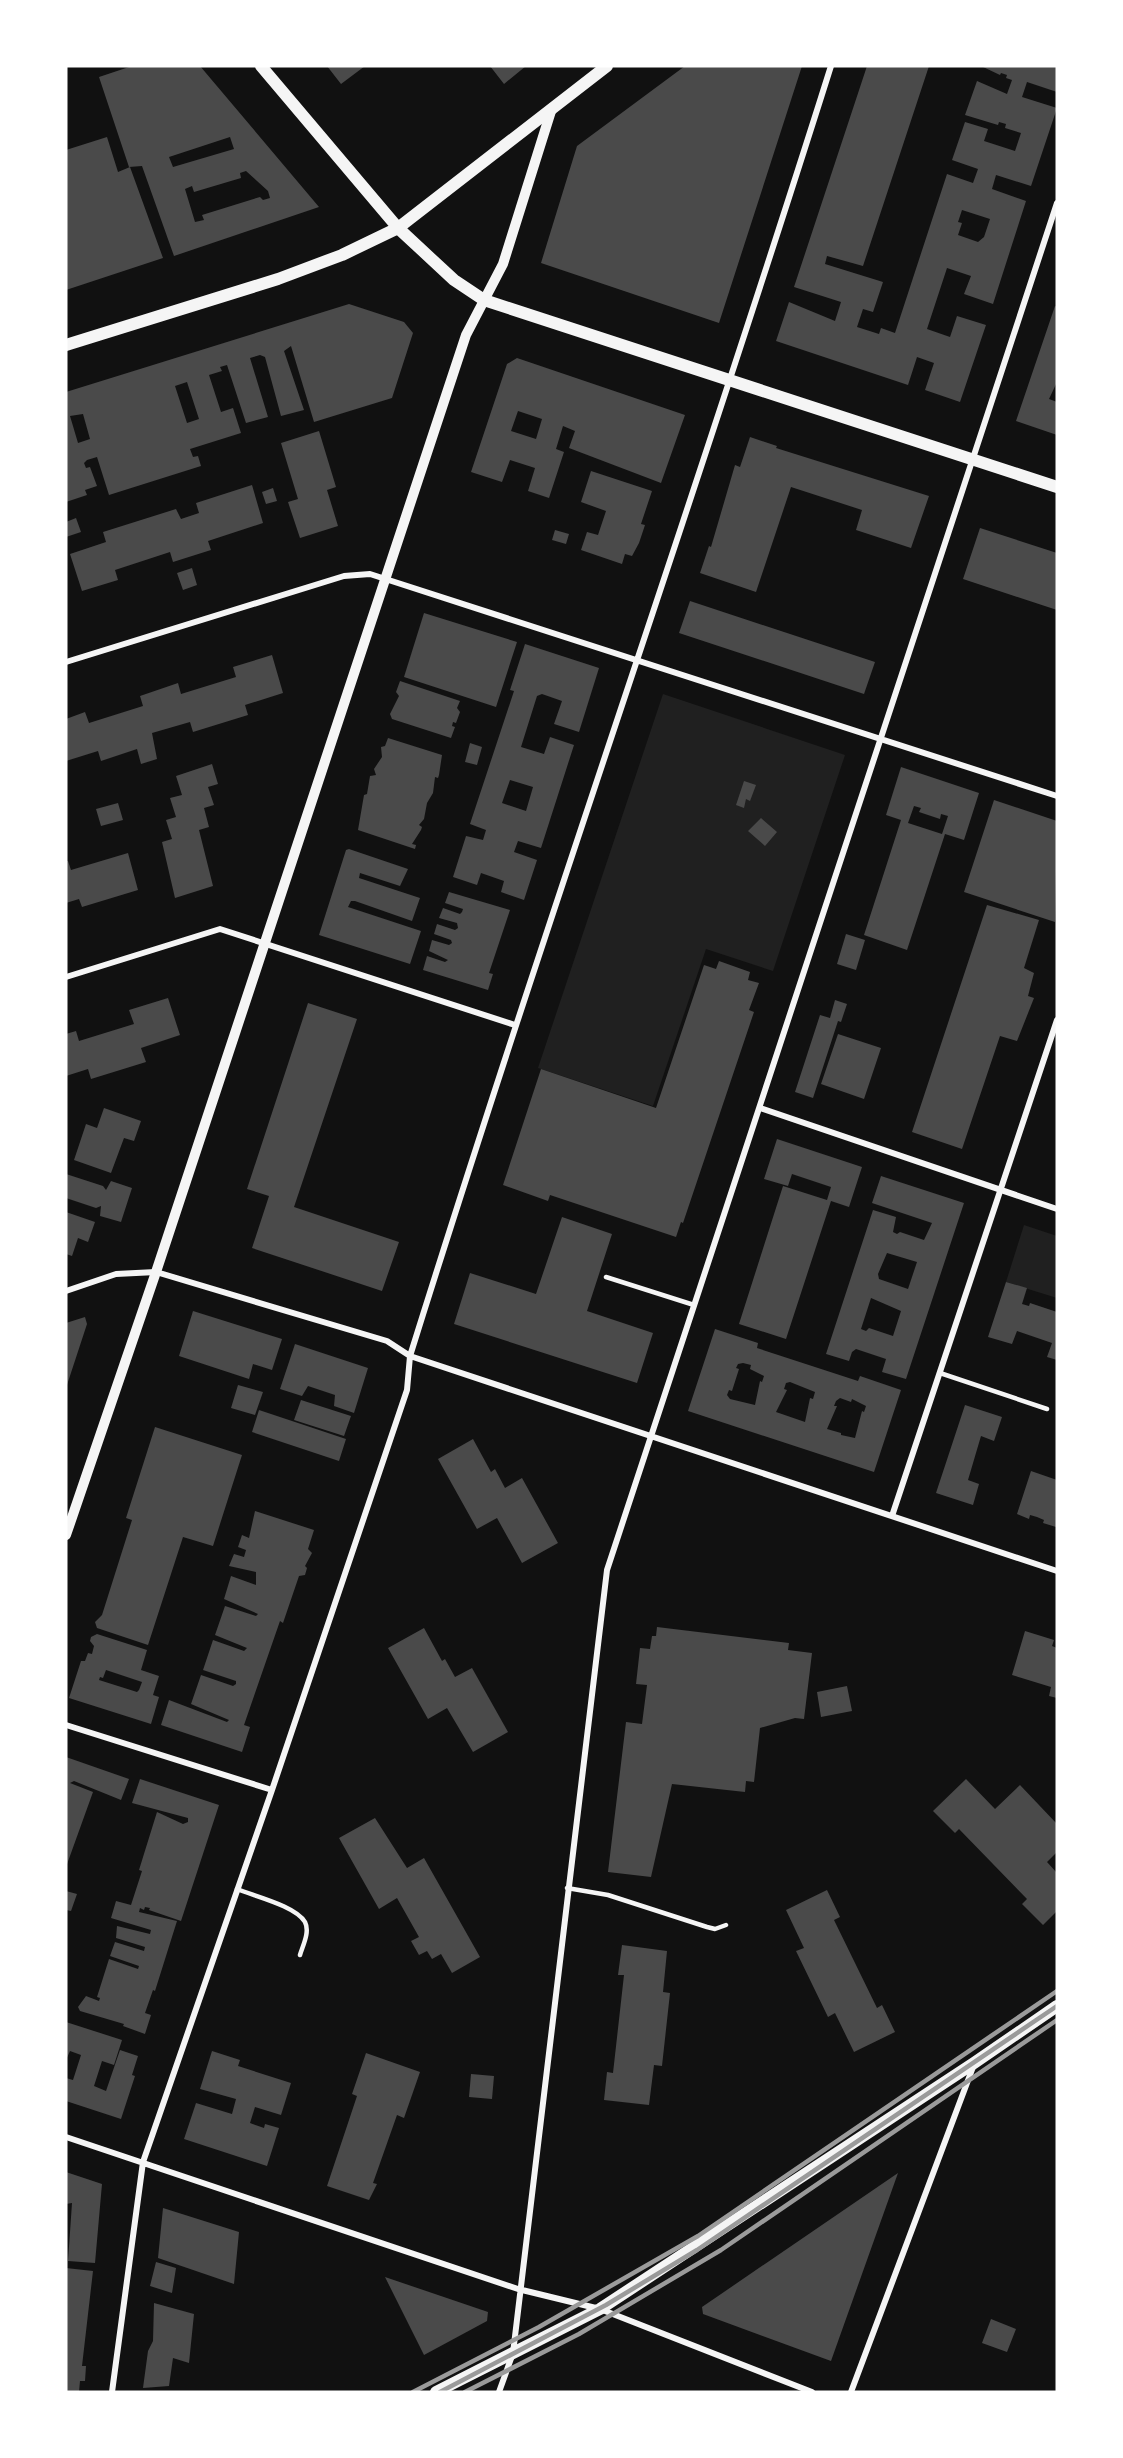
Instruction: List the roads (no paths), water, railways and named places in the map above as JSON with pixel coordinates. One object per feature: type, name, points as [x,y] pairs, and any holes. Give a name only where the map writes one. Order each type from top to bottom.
[{"type":"main road","points":[[261,66],[398,228],[454,280],[484,300],[1057,487]]},
{"type":"main road","points":[[66,345],[278,279],[332,259],[398,228],[607,66]]},
{"type":"main road","points":[[436,2392],[600,2309],[974,2064],[1057,2006]]},
{"type":"street","points":[[112,2392],[142,2162],[272,1790],[406,1390],[410,1356],[514,1025],[730,381],[831,66]]},
{"type":"street","points":[[66,1535],[156,1272],[466,335],[503,264],[552,108]]},
{"type":"street","points":[[499,2392],[513,2353],[518,2289],[607,1570],[1057,202]]},
{"type":"street","points":[[66,662],[344,576],[370,574],[1057,796]]},
{"type":"street","points":[[66,977],[220,929],[514,1025]]},
{"type":"street","points":[[892,1516],[1057,1020]]},
{"type":"street","points":[[760,1108],[1057,1209]]},
{"type":"street","points":[[66,1291],[116,1274],[156,1272],[387,1341],[410,1356],[1057,1571]]},
{"type":"street","points":[[66,1725],[272,1790]]},
{"type":"street","points":[[851,2392],[974,2064]]},
{"type":"street","points":[[66,2137],[518,2289],[600,2309],[812,2392]]},
{"type":"lane","points":[[606,1277],[694,1305]]},
{"type":"lane","points":[[940,1373],[1047,1409]]},
{"type":"lane","points":[[567,1888],[608,1894],[707,1928],[715,1929],[726,1924]]},
{"type":"lane","points":[[237,1889],[297,1913],[305,1923],[306,1934],[300,1954]]},
{"type":"railway","points":[[413,2392],[539,2327],[698,2236],[1057,1991]]},
{"type":"railway","points":[[440,2392],[606,2305],[697,2250],[1057,2006]]},
{"type":"railway","points":[[465,2392],[579,2334],[721,2250],[1057,2020]]}]
